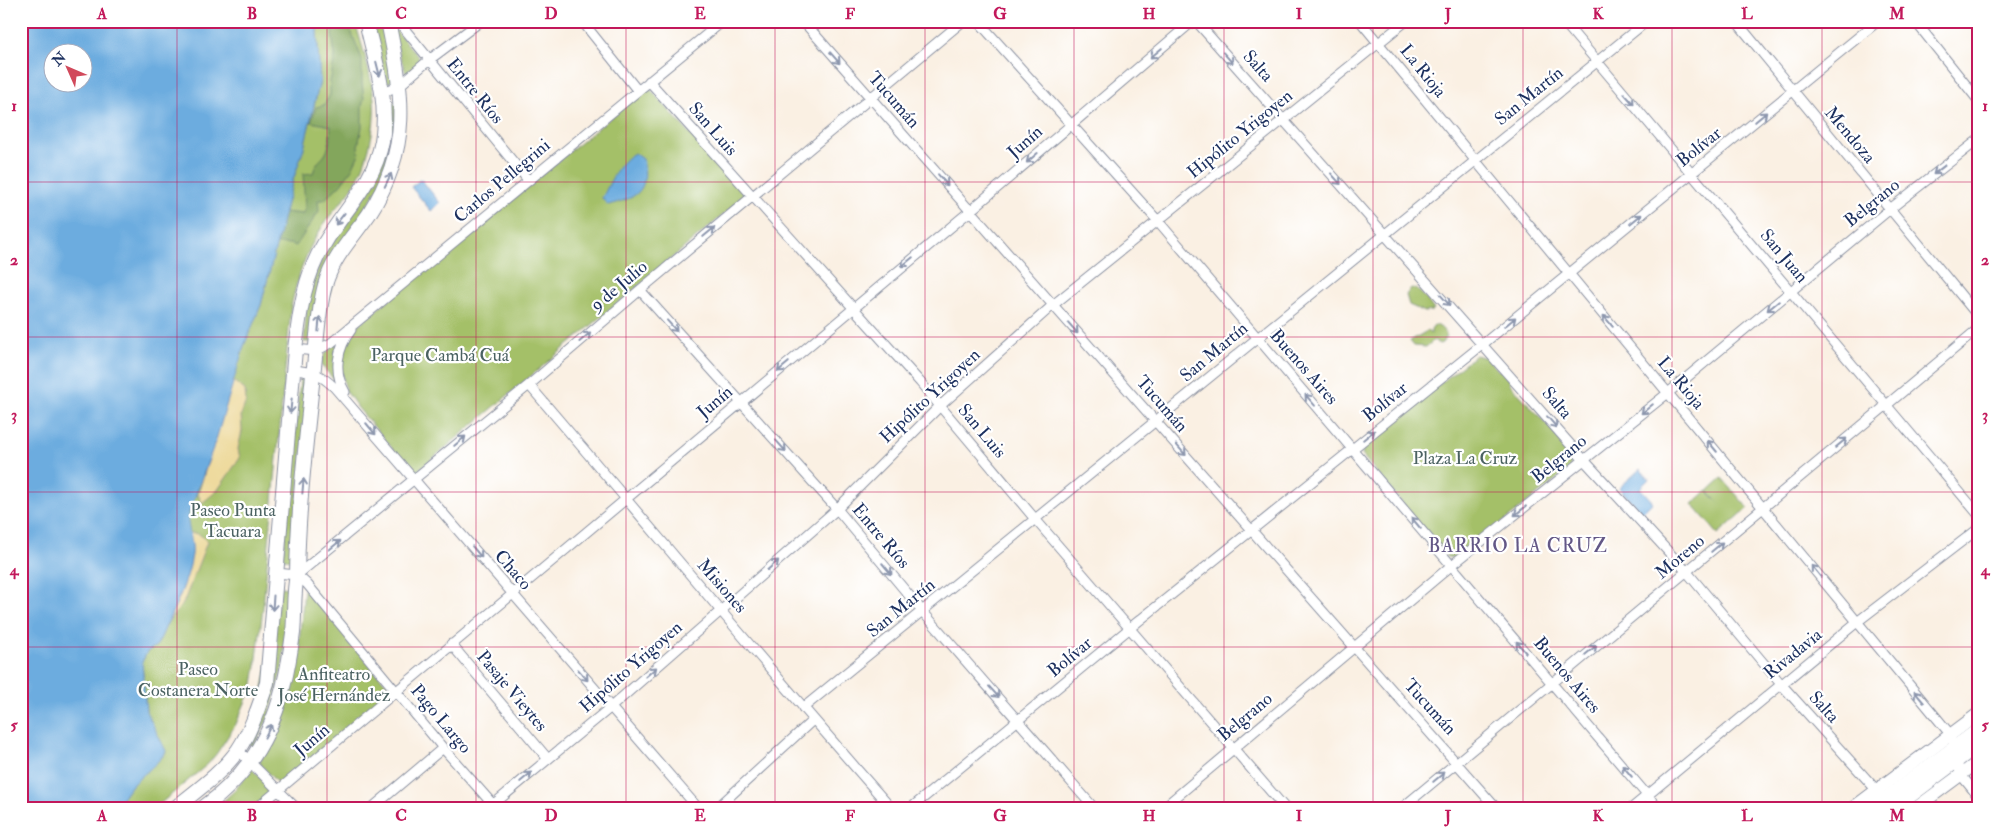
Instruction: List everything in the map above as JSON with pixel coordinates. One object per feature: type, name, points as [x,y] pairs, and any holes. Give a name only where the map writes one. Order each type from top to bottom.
[{"type":"highway","points":[[1884,803],[1955,754],[1978,731]]},
{"type":"highway","points":[[1955,754],[1978,744]]},
{"type":"main road","points":[[175,808],[225,765],[238,750],[254,719],[267,683],[295,349],[300,310],[310,270],[333,228],[364,187],[374,166],[383,134],[383,92],[366,21]]},
{"type":"main road","points":[[204,808],[239,777],[251,761],[271,726],[284,688],[293,631],[294,591],[322,296],[331,268],[372,210],[391,174],[400,135],[402,112],[388,21]]},
{"type":"main road","points":[[1916,808],[1955,754],[1978,714]]},
{"type":"main road","points":[[1955,754],[1978,762]]},
{"type":"main road","points":[[1852,808],[1884,803]]},
{"type":"street","name":"Entre Ríos","points":[[398,21],[528,180]]},
{"type":"street","points":[[383,92],[399,86],[429,60],[481,21]]},
{"type":"street","points":[[582,21],[638,91]]},
{"type":"street","name":"Carlos Pellegrini","points":[[316,351],[331,343],[357,322],[723,21]]},
{"type":"street","name":"Tucumán","points":[[803,21],[1496,808]]},
{"type":"street","name":"9 de Julio","points":[[297,575],[529,385],[963,21]]},
{"type":"street","name":"Buenos Aires","points":[[978,21],[1158,221],[1658,808]]},
{"type":"street","name":"Junín","points":[[256,808],[970,211],[1194,21]]},
{"type":"street","name":"Salta","points":[[1194,21],[1385,233],[1584,460],[1687,572],[1884,803]]},
{"type":"street","name":"La Rioja","points":[[1360,21],[1857,622],[1955,754],[1978,796]]},
{"type":"street","name":"Hipólito Yrigoyen","points":[[492,807],[837,509],[940,406],[1053,305],[1406,21]]},
{"type":"street","name":"San Juan","points":[[1563,21],[1978,514]]},
{"type":"street","name":"San Martín","points":[[803,708],[1647,21]]},
{"type":"street","name":"Mendoza","points":[[1736,21],[1978,316]]},
{"type":"street","name":"Bolívar","points":[[911,808],[1878,21]]},
{"type":"street","points":[[1915,21],[1978,100]]},
{"type":"street","name":"San Luis","points":[[649,81],[940,406],[1035,519],[1285,808]]},
{"type":"street","name":"Belgrano","points":[[1163,808],[1452,565],[1668,393],[1890,209],[1978,140]]},
{"type":"street","name":"Entre Ríos","points":[[640,290],[837,509],[923,612],[1020,720],[1094,808]]},
{"type":"street","points":[[355,410],[340,384],[338,368],[339,350],[357,322]]},
{"type":"street","name":"Moreno","points":[[1402,808],[1978,329]]},
{"type":"street","points":[[295,349],[316,351]]},
{"type":"street","points":[[294,370],[314,372]]},
{"type":"street","name":"Chaco","points":[[314,372],[324,377],[355,410],[698,808]]},
{"type":"street","name":"Misiones","points":[[529,385],[722,610],[803,708],[892,808]]},
{"type":"street","name":"Rivadavia","points":[[1632,808],[1857,622],[1978,529]]},
{"type":"street","points":[[276,573],[297,575]]},
{"type":"street","name":"Pago Largo","points":[[297,575],[307,584],[492,807]]},
{"type":"street","name":"Pasaje Vieytes","points":[[451,644],[548,759]]},
{"type":"street","points":[[718,808],[814,720]]},
{"type":"street","points":[[372,808],[443,748]]},
{"type":"street","points":[[238,750],[296,808]]},
{"type":"green space","name":"Paseo Costanera Norte","points":[[319,21],[355,21],[373,89],[374,121],[363,167],[353,187],[327,220],[309,250],[291,307],[263,608],[253,684],[236,724],[208,764],[155,808],[115,808],[132,785],[160,760],[166,752],[146,711],[142,662],[147,652],[157,645],[187,579],[190,563],[188,516],[244,346],[261,305],[320,81],[317,32]]},
{"type":"green space","points":[[335,21],[347,21],[362,59],[364,99],[362,127],[358,146],[359,154],[352,169],[340,185],[324,200],[318,200],[319,211],[296,246],[277,244],[284,212],[303,214],[305,208],[303,174],[313,173],[316,164],[326,153],[329,146],[331,126],[311,122],[316,107],[324,105],[330,95],[330,82],[335,56],[332,34]]},
{"type":"green space","points":[[371,21],[381,21],[395,80],[387,83]]},
{"type":"green space","points":[[389,22],[422,61],[406,74]]},
{"type":"green space","name":"Parque Cambá Cuá","points":[[648,87],[746,196],[414,474],[346,391],[340,365],[351,334],[358,325]]},
{"type":"green space","points":[[397,103],[397,120],[383,181],[350,232],[313,342],[304,342],[307,302],[316,273],[325,252],[368,192],[388,104]]},
{"type":"green space","points":[[1411,288],[1421,293],[1433,311],[1425,312],[1409,305],[1406,295]]},
{"type":"green space","points":[[1434,325],[1440,327],[1446,336],[1442,343],[1439,344],[1434,340],[1426,347],[1414,346],[1410,341],[1427,331],[1431,334],[1431,329]]},
{"type":"green space","points":[[343,338],[337,383],[321,365],[326,353]]},
{"type":"green space","name":"Plaza La Cruz","points":[[1476,355],[1487,358],[1499,371],[1502,370],[1510,380],[1510,384],[1572,452],[1570,468],[1459,558],[1447,557],[1362,455],[1364,444]]},
{"type":"green space","points":[[300,380],[309,380],[292,560],[283,559]]},
{"type":"green space","points":[[1722,478],[1748,508],[1718,534],[1692,504],[1707,491],[1720,504],[1708,491]]},
{"type":"green space","name":"Paseo Costanera Norte","points":[[281,587],[290,588],[282,669],[267,721],[253,747],[246,742],[258,717]]},
{"type":"green space","name":"Anfiteatro José Hernández","points":[[308,589],[392,691],[280,786],[259,763],[277,732],[291,690],[297,657],[304,590]]},
{"type":"green space","points":[[252,769],[273,791],[253,808],[216,808],[235,790]]},
{"type":"sand","points":[[233,381],[245,390],[246,401],[241,415],[242,431],[238,449],[240,458],[217,491],[202,503],[198,494]]},
{"type":"sand","points":[[189,533],[199,534],[207,542],[183,604],[168,622],[182,590],[189,567],[191,545]]},
{"type":"water","points":[[21,21],[319,21],[317,32],[320,81],[261,305],[244,346],[216,440],[188,516],[192,550],[190,565],[184,586],[162,635],[157,645],[147,652],[142,662],[146,711],[166,751],[132,785],[115,808],[21,808]]},
{"type":"water","points":[[635,153],[643,159],[645,170],[642,187],[626,200],[608,205],[602,198],[611,179],[624,161]]},
{"type":"water","points":[[421,179],[440,203],[431,211],[411,187]]},
{"type":"water","points":[[1640,469],[1649,479],[1640,488],[1653,502],[1642,513],[1619,488]]},
{"type":"district","name":"BARRIO LA CRUZ","points":[[1518,546]]},
{"type":"park label","name":"Paseo Punta Tacuara","points":[[233,520]]}]
